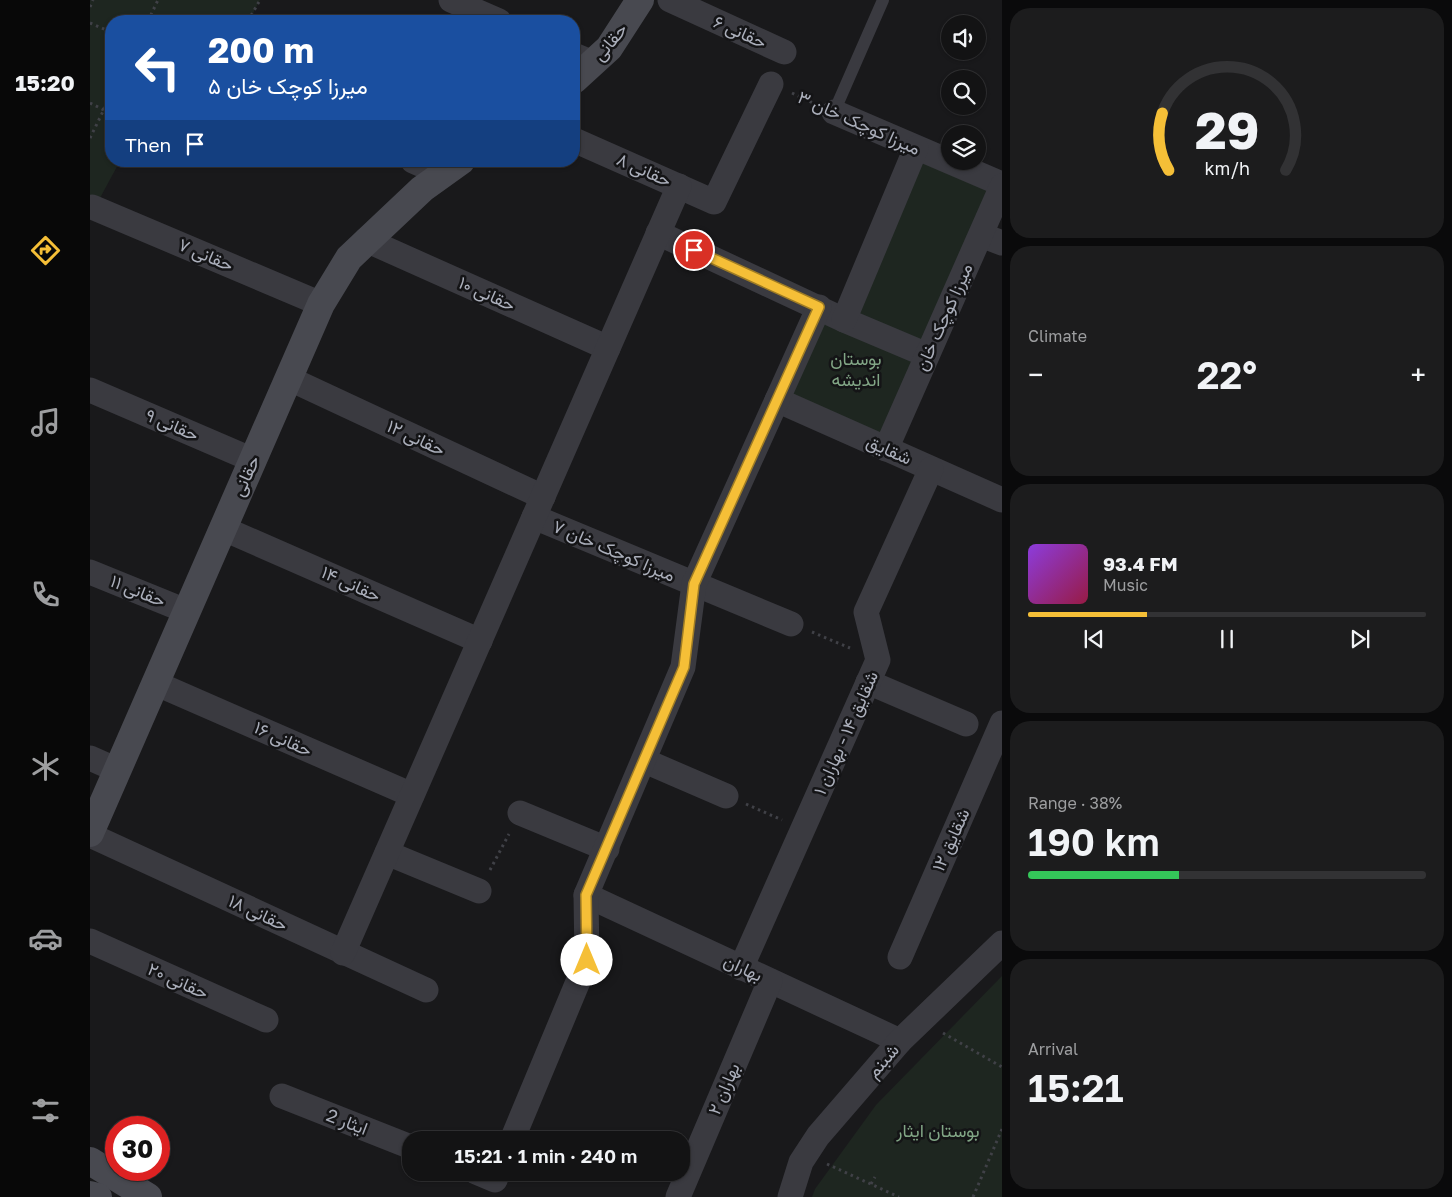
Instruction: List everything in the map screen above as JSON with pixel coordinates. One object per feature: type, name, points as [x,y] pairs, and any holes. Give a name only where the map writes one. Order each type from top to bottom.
[{"type":"main road","name":"حقانی","points":[[580,66],[609,48],[640,0]]},
{"type":"main road","name":"حقانی","points":[[90,834],[222,528],[290,379],[321,304],[348,258],[422,189],[452,168]]},
{"type":"main road","points":[[90,1161],[148,1197]]},
{"type":"main road","points":[[90,1196],[98,1197]]},
{"type":"street","points":[[451,0],[485,15]]},
{"type":"street","name":"حقانی ۶","points":[[670,0],[784,52]]},
{"type":"street","name":"حقانی ۸","points":[[580,143],[714,202],[771,84]]},
{"type":"street","name":"میرزا کوچک خان ۳","points":[[834,112],[1002,185]]},
{"type":"street","points":[[844,320],[916,148]]},
{"type":"street","name":"میرزا کوچک خان","points":[[886,449],[927,355],[991,239],[1002,185]]},
{"type":"street","points":[[343,953],[679,186]]},
{"type":"street","name":"حقانی ۷","points":[[92,207],[321,304]]},
{"type":"street","points":[[658,233],[844,320],[927,355]]},
{"type":"street","name":"حقانی ۱۰","points":[[366,240],[608,348]]},
{"type":"street","points":[[516,1131],[587,960],[586,895],[684,667],[694,584],[819,307]]},
{"type":"street","name":"حقانی ۱۲","points":[[290,379],[538,507]]},
{"type":"street","name":"حقانی ۹","points":[[90,390],[254,460]]},
{"type":"street","name":"شقایق","points":[[777,400],[1002,500]]},
{"type":"street","name":"شقایق ۱۴ - بهاران ۱","points":[[741,968],[873,671],[866,612],[930,469]]},
{"type":"street","name":"میرزا کوچک خان ۷","points":[[538,507],[694,584],[791,624]]},
{"type":"street","name":"حقانی ۱۴","points":[[222,528],[480,641]]},
{"type":"street","name":"حقانی ۱۱","points":[[90,572],[186,611]]},
{"type":"street","points":[[873,671],[966,724]]},
{"type":"street","name":"حقانی ۱۶","points":[[155,683],[412,795]]},
{"type":"street","name":"شقایق ۱۲","points":[[900,957],[1002,723]]},
{"type":"street","points":[[90,758],[117,770]]},
{"type":"street","points":[[644,761],[726,796]]},
{"type":"street","points":[[520,813],[606,849]]},
{"type":"street","name":"حقانی ۱۸","points":[[90,834],[426,990]]},
{"type":"street","points":[[387,852],[479,891]]},
{"type":"street","name":"بهاران","points":[[586,895],[900,1041]]},
{"type":"street","name":"حقانی ۲۰","points":[[90,941],[266,1020]]},
{"type":"street","name":"شبنم","points":[[790,1197],[801,1162],[818,1136],[900,1041],[1002,943]]},
{"type":"street","name":"بهاران ۲","points":[[678,1197],[770,981]]},
{"type":"street","name":"ایثار 2","points":[[282,1096],[402,1143]]},
{"type":"lane","points":[[834,112],[883,0]]},
{"type":"path","points":[[90,7],[93,0]]},
{"type":"path","points":[[151,15],[158,0]]},
{"type":"path","points":[[251,15],[260,0]]},
{"type":"path","points":[[90,23],[105,29]]},
{"type":"path","name":"میرزا کوچک خان ۳","points":[[771,84],[834,112]]},
{"type":"path","points":[[90,103],[104,110],[90,138]]},
{"type":"path","points":[[791,624],[873,671]]},
{"type":"path","points":[[726,796],[803,829]]},
{"type":"path","points":[[479,891],[520,813]]},
{"type":"path","points":[[921,1020],[1002,1067]]},
{"type":"path","points":[[973,1197],[1002,1129]]},
{"type":"path","points":[[806,1154],[900,1197]]},
{"type":"path","points":[[871,1184],[875,1177]]},
{"type":"green space","points":[[90,0],[260,0],[252,15],[105,15],[105,167],[117,167],[100,198],[90,199]]},
{"type":"green space","name":"بوستان اندیشه","points":[[919,153],[941,160],[941,170],[969,170],[996,179],[883,434],[785,394],[824,307],[851,320]]},
{"type":"green space","name":"بوستان ایثار","points":[[1002,976],[1002,1197],[812,1197],[815,1189],[876,1105]]},
{"type":"route","points":[[587,960],[586,895],[684,667],[694,584],[819,307],[694,250]]}]
